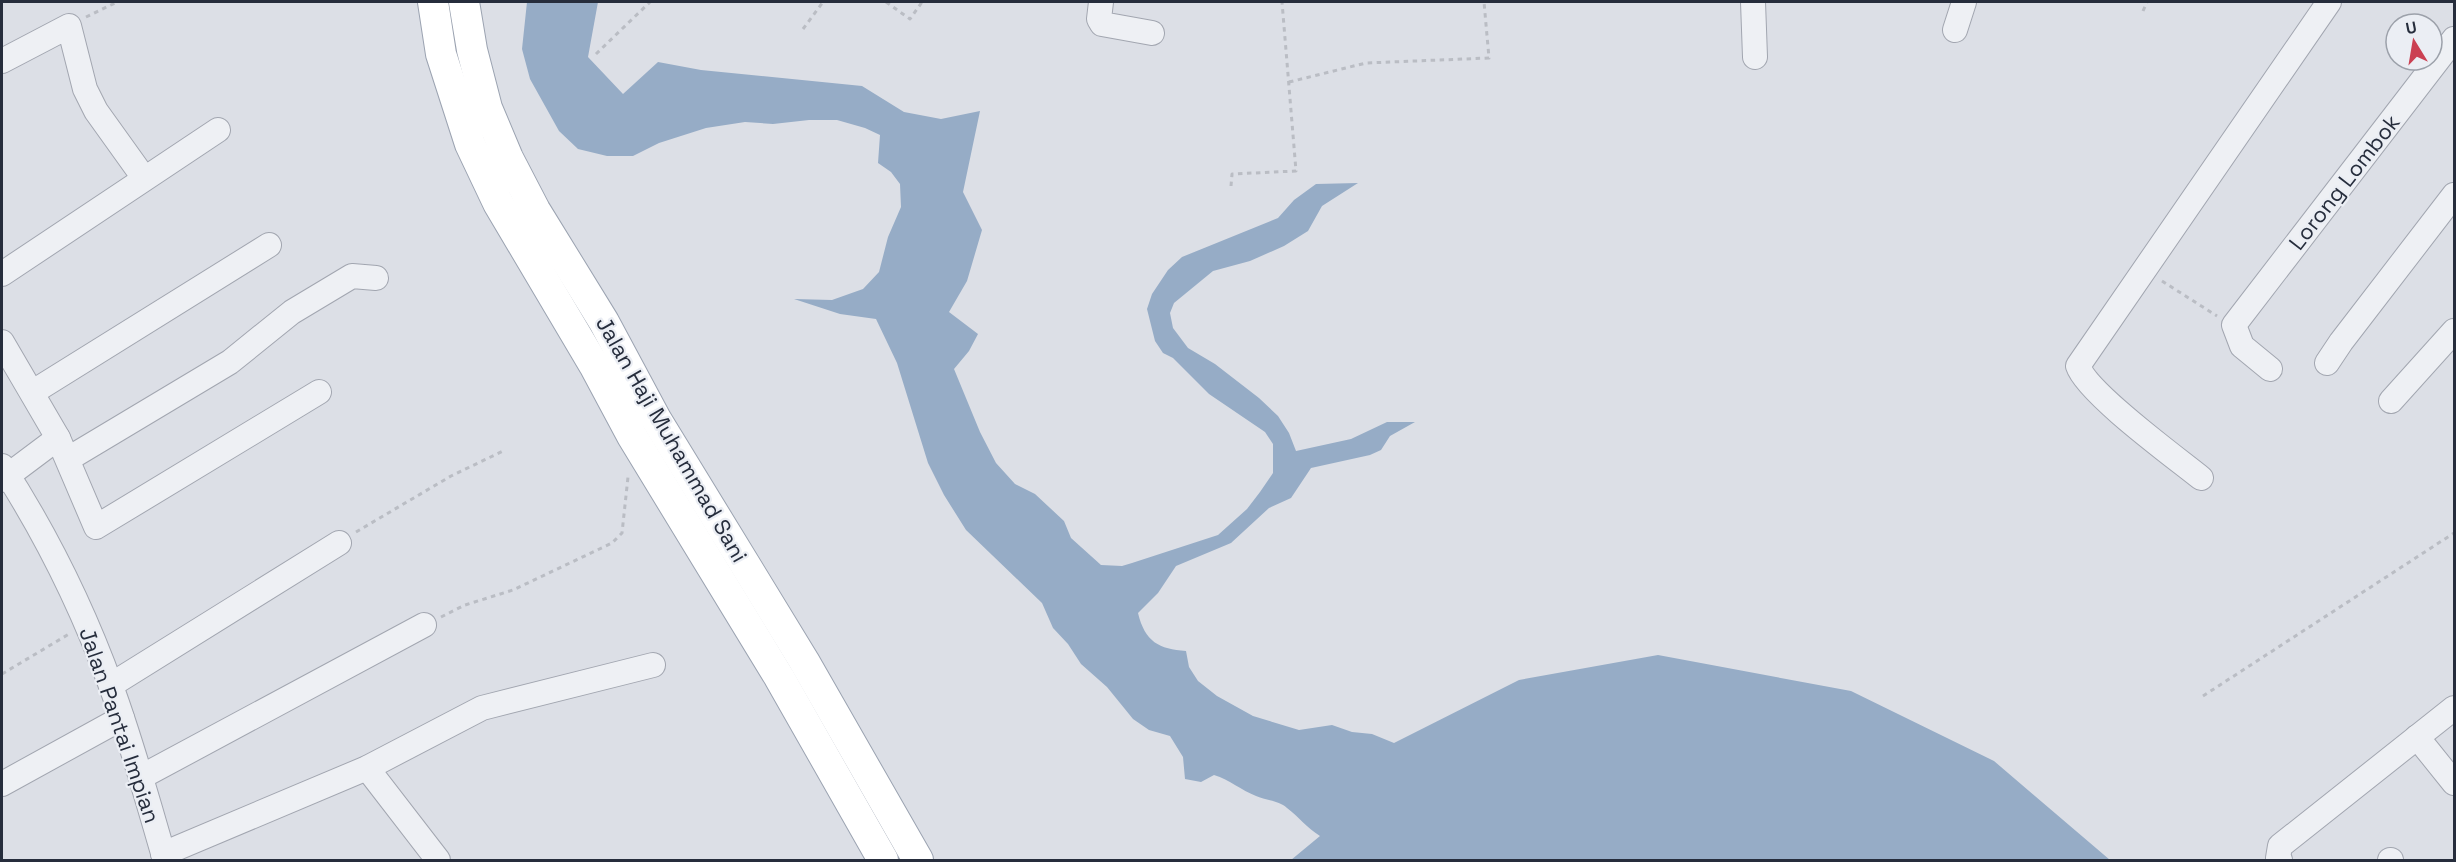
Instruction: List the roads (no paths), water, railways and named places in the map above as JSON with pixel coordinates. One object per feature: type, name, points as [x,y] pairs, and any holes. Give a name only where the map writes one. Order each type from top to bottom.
[{"type":"main road","name":"Jalan Haji Muhammad Sani","points":[[433,2],[441,54],[470,144],[498,202],[594,365],[644,428],[804,661],[918,861]]},
{"type":"main road","name":"Jalan Haji Muhammad Sani","points":[[464,2],[472,51],[487,108],[508,158],[535,210],[604,322],[644,428],[779,677],[884,861]]},
{"type":"street","points":[[1101,2],[1099,19],[1102,24],[1152,33]]},
{"type":"street","points":[[1753,2],[1755,57]]},
{"type":"street","points":[[1954,30],[1964,2]]},
{"type":"street","points":[[2201,478],[2100,395],[2084,379],[2078,366],[2329,2]]},
{"type":"street","points":[[2,61],[69,26],[77,64],[88,96],[96,111],[144,178]]},
{"type":"street","name":"Lorong Lombok","points":[[2270,369],[2242,346],[2234,325],[2454,39]]},
{"type":"street","points":[[2,274],[218,130]]},
{"type":"street","points":[[2327,363],[2454,195]]},
{"type":"street","points":[[33,393],[269,245]]},
{"type":"street","points":[[4,474],[63,449],[230,362],[292,312],[352,276],[376,278]]},
{"type":"street","points":[[2391,401],[2454,330]]},
{"type":"street","points":[[2,342],[63,449],[96,527],[319,392]]},
{"type":"street","name":"Jalan Pantai Impian","points":[[4,474],[53,552],[86,624],[111,685],[164,857]]},
{"type":"street","points":[[111,685],[339,543]]},
{"type":"street","points":[[141,777],[424,625]]},
{"type":"street","points":[[164,857],[367,768],[482,708],[653,665]]},
{"type":"street","points":[[2280,861],[2278,858],[2280,846],[2454,708]]},
{"type":"street","points":[[2,784],[122,718]]},
{"type":"street","points":[[2417,737],[2454,783]]},
{"type":"street","points":[[367,768],[438,861]]},
{"type":"water","points":[[527,2],[598,2],[588,57],[623,94],[658,62],[701,70],[862,86],[904,112],[941,119],[980,111],[963,192],[982,230],[967,281],[949,312],[978,334],[969,351],[954,369],[980,432],[996,463],[1015,484],[1035,494],[1064,521],[1071,538],[1101,565],[1122,566],[1218,535],[1247,509],[1273,473],[1273,444],[1265,432],[1209,394],[1173,358],[1163,353],[1155,341],[1147,309],[1152,294],[1168,270],[1182,257],[1278,218],[1294,200],[1316,184],[1358,183],[1322,206],[1308,231],[1284,246],[1250,261],[1213,271],[1174,303],[1170,313],[1173,328],[1188,348],[1215,364],[1278,416],[1289,433],[1296,451],[1351,439],[1387,422],[1415,422],[1390,436],[1381,450],[1370,455],[1311,468],[1291,498],[1269,508],[1231,543],[1176,566],[1158,593],[1138,613],[1145,631],[1154,642],[1168,648],[1186,651],[1189,667],[1198,681],[1217,696],[1253,716],[1299,730],[1332,725],[1352,732],[1372,734],[1394,743],[1519,680],[1658,655],[1851,691],[1994,761],[2110,860],[1291,860],[1320,836],[1284,805],[1260,798],[1220,777],[1214,775],[1201,782],[1185,779],[1183,757],[1170,736],[1149,730],[1133,719],[1107,687],[1081,664],[1068,644],[1053,628],[1042,603],[966,530],[944,495],[928,463],[897,363],[876,319],[840,314],[794,299],[832,300],[863,289],[879,272],[888,237],[901,207],[900,184],[891,172],[878,163],[880,135],[837,120],[773,124],[745,122],[706,128],[659,143],[633,156],[607,156],[578,149],[559,131],[530,79],[522,49]]}]
